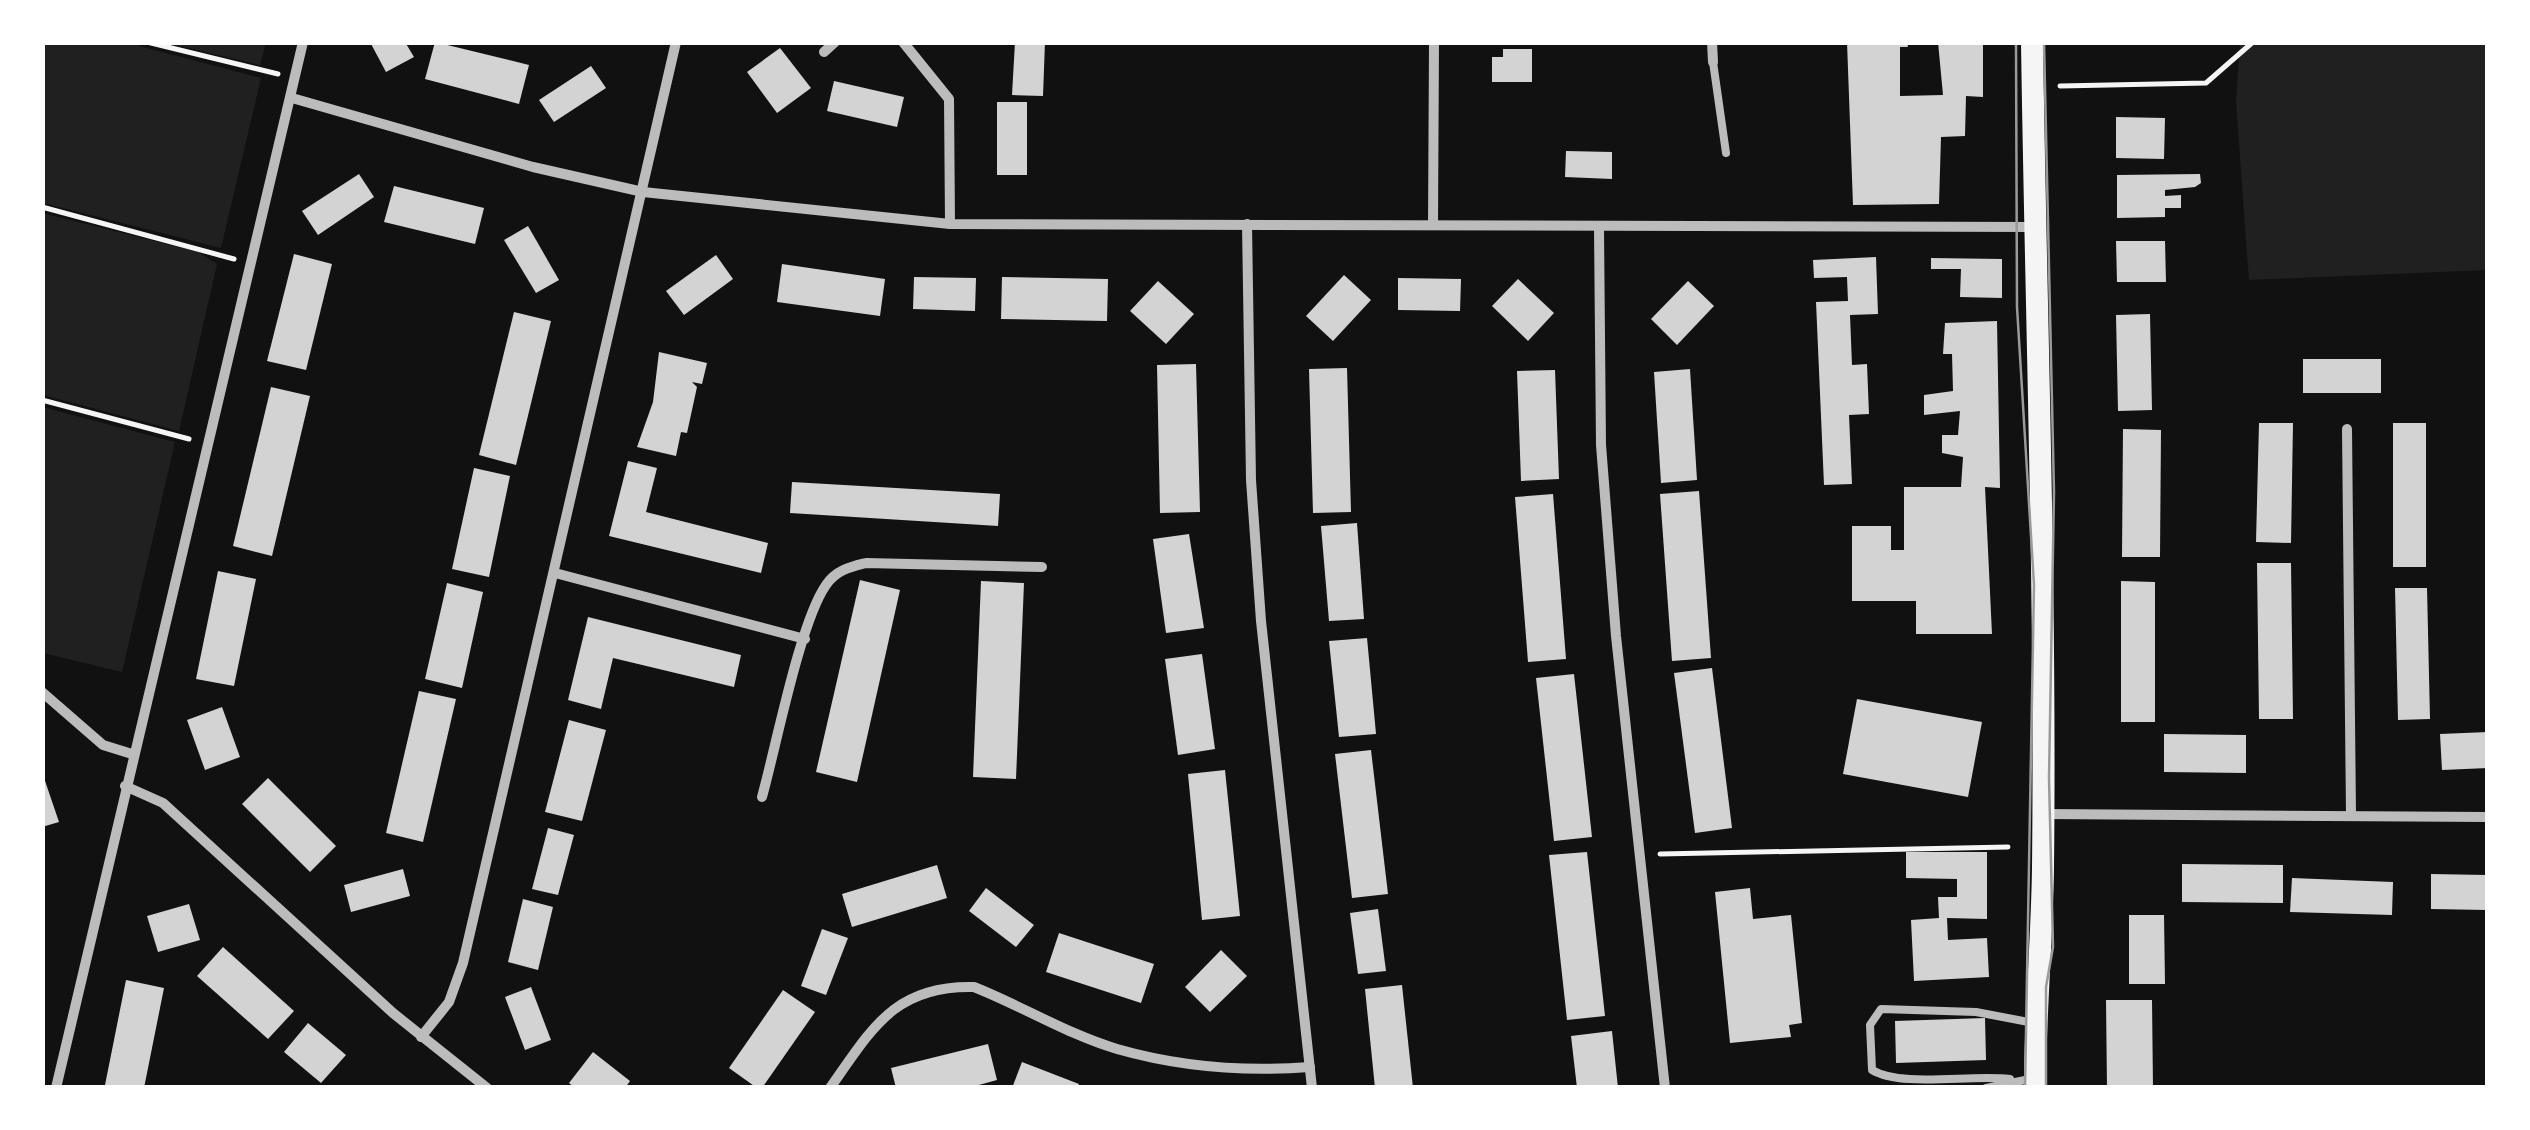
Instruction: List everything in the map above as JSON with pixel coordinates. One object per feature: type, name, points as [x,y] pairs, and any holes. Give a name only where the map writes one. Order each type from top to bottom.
[{"type":"main road","points":[[2032,42],[2043,507],[2042,814],[2035,1083]]},
{"type":"street","points":[[56,1088],[303,42]]},
{"type":"street","points":[[421,1037],[449,1002],[462,964],[676,42]]},
{"type":"street","points":[[824,52],[836,42]]},
{"type":"street","points":[[903,42],[949,100],[950,224]]},
{"type":"street","points":[[1432,226],[1434,42]]},
{"type":"street","points":[[1712,42],[1713,62]]},
{"type":"street","points":[[292,98],[533,166],[643,192],[950,224],[2034,226]]},
{"type":"street","points":[[1248,224],[1251,480],[1312,1088]]},
{"type":"street","points":[[1599,228],[1601,444],[1616,636],[1666,1088]]},
{"type":"street","points":[[2348,429],[2351,816]]},
{"type":"street","points":[[762,797],[806,639],[825,586],[842,569],[866,562],[1042,567]]},
{"type":"street","points":[[555,573],[806,639]]},
{"type":"street","points":[[42,692],[103,745],[132,754]]},
{"type":"street","points":[[125,786],[163,802],[421,1037],[487,1088]]},
{"type":"street","points":[[2042,814],[2488,817]]},
{"type":"street","points":[[830,1088],[888,1012],[916,995],[953,986],[974,986],[1115,1048],[1178,1063],[1242,1070],[1310,1067]]},
{"type":"lane","points":[[1713,62],[1726,153]]},
{"type":"lane","points":[[2034,1023],[1976,1012],[1880,1009],[1870,1025],[1872,1070],[1886,1079],[1978,1075],[2035,1083]]},
{"type":"lane","points":[[1986,1088],[2010,1080]]},
{"type":"path","points":[[148,42],[296,78]]},
{"type":"path","points":[[2060,86],[2206,83],[2253,42]]},
{"type":"path","points":[[42,207],[251,264]]},
{"type":"path","points":[[42,400],[207,444]]},
{"type":"path","points":[[1642,854],[1759,856],[2008,847]]},
{"type":"shaded area","points":[[42,43],[128,43],[261,78],[221,248],[43,203]]},
{"type":"shaded area","points":[[167,43],[266,43],[260,65]]},
{"type":"shaded area","points":[[2240,43],[2487,43],[2487,270],[2249,280],[2236,102]]},
{"type":"shaded area","points":[[42,213],[198,252],[217,264],[179,431],[43,395]]},
{"type":"shaded area","points":[[42,407],[175,442],[122,672],[43,653]]},
{"type":"building","points":[[370,42],[405,42],[414,57],[386,72]]},
{"type":"building","points":[[435,42],[529,65],[519,104],[425,79]]},
{"type":"building","points":[[1015,42],[1045,42],[1043,96],[1012,95]]},
{"type":"building","points":[[1847,42],[1907,42],[1908,47],[1900,47],[1900,96],[1943,95],[1938,42],[1983,42],[1983,97],[1966,96],[1965,136],[1941,137],[1939,204],[1853,205]]},
{"type":"building","points":[[780,48],[811,88],[777,113],[747,72]]},
{"type":"building","points":[[1503,49],[1532,49],[1532,82],[1492,82],[1492,57],[1503,57]]},
{"type":"building","points":[[591,66],[606,88],[554,122],[539,100]]},
{"type":"building","points":[[834,81],[904,97],[897,127],[827,111]]},
{"type":"building","points":[[997,102],[1027,102],[1027,175],[997,175]]},
{"type":"building","points":[[2116,117],[2165,118],[2164,159],[2116,158]]},
{"type":"building","points":[[1566,151],[1612,152],[1612,179],[1565,177]]},
{"type":"building","points":[[359,174],[374,197],[318,235],[302,211]]},
{"type":"building","points":[[2200,174],[2201,183],[2195,187],[2165,190],[2165,196],[2181,195],[2181,208],[2165,208],[2165,217],[2117,218],[2117,175]]},
{"type":"building","points":[[394,186],[484,208],[475,244],[384,222]]},
{"type":"building","points":[[528,226],[559,280],[536,293],[504,240]]},
{"type":"building","points":[[2116,241],[2165,241],[2166,282],[2117,282]]},
{"type":"building","points":[[294,254],[332,264],[306,370],[267,361]]},
{"type":"building","points":[[716,255],[733,279],[684,315],[666,291]]},
{"type":"building","points":[[1876,257],[1878,314],[1850,315],[1852,365],[1867,364],[1869,414],[1849,415],[1852,484],[1824,485],[1816,302],[1848,301],[1847,277],[1814,278],[1813,260]]},
{"type":"building","points":[[1931,258],[2002,259],[2002,298],[1960,297],[1961,269],[1931,269]]},
{"type":"building","points":[[782,264],[885,279],[880,316],[777,302]]},
{"type":"building","points":[[1344,275],[1371,300],[1333,341],[1306,316]]},
{"type":"building","points":[[914,277],[976,278],[975,311],[913,309]]},
{"type":"building","points":[[1002,277],[1108,279],[1107,321],[1001,319]]},
{"type":"building","points":[[1398,278],[1461,279],[1460,311],[1398,310]]},
{"type":"building","points":[[1518,279],[1554,313],[1528,341],[1492,306]]},
{"type":"building","points":[[1158,281],[1194,314],[1166,344],[1130,311]]},
{"type":"building","points":[[1688,281],[1714,306],[1677,345],[1651,319]]},
{"type":"building","points":[[514,312],[551,321],[516,465],[479,455]]},
{"type":"building","points":[[2150,314],[2152,410],[2118,411],[2116,315]]},
{"type":"building","points":[[1997,321],[2000,488],[1985,487],[1992,634],[1916,634],[1916,601],[1852,601],[1852,526],[1891,526],[1891,550],[1904,550],[1904,487],[1961,487],[1963,457],[1942,453],[1942,435],[1958,435],[1960,411],[1924,415],[1924,395],[1953,391],[1952,354],[1943,354],[1945,323]]},
{"type":"building","points":[[659,352],[707,363],[702,384],[692,382],[697,387],[687,433],[681,432],[676,456],[637,447],[653,402]]},
{"type":"building","points":[[2303,359],[2381,359],[2381,393],[2303,393]]},
{"type":"building","points":[[1196,364],[1200,512],[1160,513],[1157,365]]},
{"type":"building","points":[[1347,368],[1351,512],[1313,513],[1309,369]]},
{"type":"building","points":[[1690,369],[1697,480],[1661,483],[1654,372]]},
{"type":"building","points":[[1555,370],[1559,479],[1521,481],[1517,371]]},
{"type":"building","points":[[271,387],[310,396],[272,556],[233,546]]},
{"type":"building","points":[[2259,423],[2293,423],[2291,543],[2256,542]]},
{"type":"building","points":[[2393,423],[2426,423],[2426,567],[2393,567]]},
{"type":"building","points":[[2123,429],[2161,430],[2160,557],[2122,557]]},
{"type":"building","points":[[628,461],[657,468],[646,512],[768,543],[761,573],[609,536]]},
{"type":"building","points":[[474,468],[510,476],[489,577],[452,569]]},
{"type":"building","points":[[792,482],[1000,494],[998,526],[790,513]]},
{"type":"building","points":[[1699,491],[1711,658],[1672,661],[1660,494]]},
{"type":"building","points":[[1553,494],[1566,659],[1528,662],[1515,497]]},
{"type":"building","points":[[1357,523],[1364,619],[1329,621],[1321,526]]},
{"type":"building","points":[[1189,534],[1204,628],[1166,633],[1153,539]]},
{"type":"building","points":[[2257,563],[2291,563],[2293,719],[2259,719]]},
{"type":"building","points":[[218,571],[256,579],[234,686],[196,679]]},
{"type":"building","points":[[860,580],[900,590],[857,782],[816,772]]},
{"type":"building","points":[[981,581],[1024,583],[1016,779],[973,777]]},
{"type":"building","points":[[2121,581],[2155,582],[2155,722],[2121,722]]},
{"type":"building","points":[[447,583],[483,592],[462,688],[425,679]]},
{"type":"building","points":[[2395,588],[2427,588],[2430,719],[2398,720]]},
{"type":"building","points":[[588,617],[741,655],[734,687],[613,658],[601,709],[568,700]]},
{"type":"building","points":[[1367,638],[1376,734],[1339,737],[1329,641]]},
{"type":"building","points":[[1202,654],[1215,749],[1178,755],[1165,659]]},
{"type":"building","points":[[1712,668],[1732,828],[1695,833],[1674,673]]},
{"type":"building","points":[[1574,674],[1592,837],[1554,841],[1536,678]]},
{"type":"building","points":[[419,691],[456,699],[423,842],[386,833]]},
{"type":"building","points":[[1857,699],[1982,722],[1968,797],[1843,774]]},
{"type":"building","points":[[222,707],[240,757],[205,770],[187,720]]},
{"type":"building","points":[[569,720],[606,730],[582,821],[545,812]]},
{"type":"building","points":[[2488,732],[2488,768],[2442,770],[2440,734]]},
{"type":"building","points":[[2164,734],[2246,735],[2246,773],[2164,772]]},
{"type":"building","points":[[1371,750],[1388,894],[1352,898],[1335,754]]},
{"type":"building","points":[[1225,770],[1240,916],[1202,920],[1188,774]]},
{"type":"building","points":[[42,772],[59,822],[42,827]]},
{"type":"building","points":[[268,778],[336,846],[310,872],[242,804]]},
{"type":"building","points":[[548,828],[574,835],[558,895],[532,889]]},
{"type":"building","points":[[1587,852],[1605,1016],[1567,1020],[1549,855]]},
{"type":"building","points":[[1906,852],[1987,852],[1987,919],[1947,918],[1948,940],[1987,938],[1989,977],[1914,981],[1911,920],[1939,918],[1938,897],[1957,897],[1957,879],[1906,878]]},
{"type":"building","points":[[2182,864],[2283,865],[2283,903],[2182,902]]},
{"type":"building","points":[[937,865],[947,898],[852,927],[842,894]]},
{"type":"building","points":[[403,869],[410,896],[351,912],[344,885]]},
{"type":"building","points":[[2431,874],[2487,875],[2487,910],[2431,909]]},
{"type":"building","points":[[2292,878],[2393,882],[2392,915],[2290,912]]},
{"type":"building","points":[[986,888],[1034,925],[1016,947],[969,911]]},
{"type":"building","points":[[1750,888],[1753,919],[1791,915],[1802,1023],[1789,1025],[1791,1037],[1730,1043],[1715,892]]},
{"type":"building","points":[[523,899],[553,907],[538,970],[508,962]]},
{"type":"building","points":[[189,904],[200,940],[158,952],[147,916]]},
{"type":"building","points":[[1378,909],[1386,971],[1358,974],[1350,913]]},
{"type":"building","points":[[2129,915],[2164,915],[2165,984],[2129,984]]},
{"type":"building","points":[[822,929],[848,938],[826,995],[801,986]]},
{"type":"building","points":[[1059,933],[1154,964],[1141,1003],[1046,972]]},
{"type":"building","points":[[223,947],[294,1011],[268,1039],[197,976]]},
{"type":"building","points":[[1221,950],[1247,976],[1210,1012],[1185,987]]},
{"type":"building","points":[[126,980],[164,988],[144,1088],[105,1085]]},
{"type":"building","points":[[1402,985],[1413,1088],[1375,1088],[1365,989]]},
{"type":"building","points":[[531,987],[551,1040],[525,1050],[505,997]]},
{"type":"building","points":[[783,990],[815,1012],[762,1088],[757,1088],[729,1068]]},
{"type":"building","points":[[2106,1000],[2152,1000],[2153,1088],[2107,1088]]},
{"type":"building","points":[[1985,1018],[1986,1060],[1896,1063],[1895,1021]]},
{"type":"building","points":[[308,1023],[346,1055],[321,1083],[284,1052]]},
{"type":"building","points":[[1612,1031],[1618,1088],[1577,1088],[1571,1036]]},
{"type":"building","points":[[988,1044],[997,1080],[968,1088],[896,1088],[891,1068]]},
{"type":"building","points":[[593,1052],[630,1081],[625,1088],[575,1088],[569,1083]]},
{"type":"building","points":[[1022,1062],[1079,1084],[1077,1088],[1012,1088]]},
{"type":"tram line","points":[[2016,42],[2017,307],[2034,585],[2025,1088]]},
{"type":"tram line","points":[[2044,42],[2054,492],[2049,778],[2053,947],[2046,987],[2046,1088]]}]
